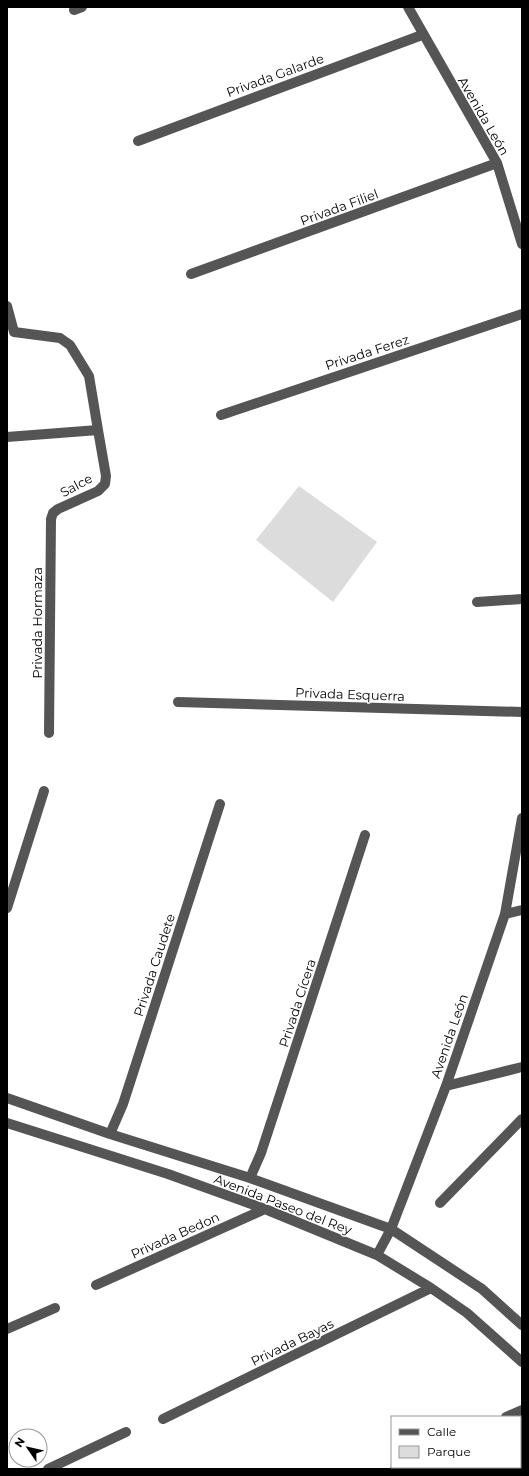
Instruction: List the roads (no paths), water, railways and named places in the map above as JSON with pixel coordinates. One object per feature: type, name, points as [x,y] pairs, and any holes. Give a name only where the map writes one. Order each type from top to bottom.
[{"type":"street","name":"Avenida León","points":[[408,7],[422,35],[497,163],[517,212],[522,244]]},
{"type":"street","name":"Privada Galarde","points":[[138,141],[422,35]]},
{"type":"street","name":"Privada Filiel","points":[[191,274],[497,163]]},
{"type":"street","points":[[7,306],[14,332],[60,338],[70,345],[89,376],[98,430],[7,437]]},
{"type":"street","name":"Privada Ferez","points":[[221,415],[522,314]]},
{"type":"street","name":"Salce","points":[[53,513],[58,509],[98,491],[105,484],[106,476],[98,430]]},
{"type":"street","name":"Privada Hormaza","points":[[49,733],[51,519],[53,513]]},
{"type":"street","points":[[477,602],[522,599]]},
{"type":"street","name":"Privada Esquerra","points":[[178,702],[522,712]]},
{"type":"street","points":[[7,908],[44,791]]},
{"type":"street","name":"Privada Caudete","points":[[110,1134],[125,1096],[220,804]]},
{"type":"street","name":"Avenida León","points":[[377,1255],[391,1229],[446,1086],[505,914],[522,818]]},
{"type":"street","name":"Privada Cícera","points":[[250,1178],[261,1153],[365,834]]},
{"type":"street","points":[[505,914],[522,910]]},
{"type":"street","points":[[446,1086],[522,1067]]},
{"type":"street","name":"Avenida Paseo del Rey","points":[[7,1098],[110,1134],[250,1178],[391,1229],[482,1290],[522,1324]]},
{"type":"street","points":[[440,1203],[522,1119]]},
{"type":"street","name":"Avenida Paseo del Rey","points":[[7,1123],[168,1174],[265,1209],[377,1255],[467,1312],[522,1362]]},
{"type":"street","name":"Privada Bedon","points":[[96,1285],[265,1209]]},
{"type":"street","name":"Privada Bayas","points":[[163,1419],[431,1288]]},
{"type":"street","points":[[7,1329],[56,1308]]},
{"type":"street","points":[[508,1416],[522,1410]]},
{"type":"street","points":[[48,1469],[126,1432]]}]
